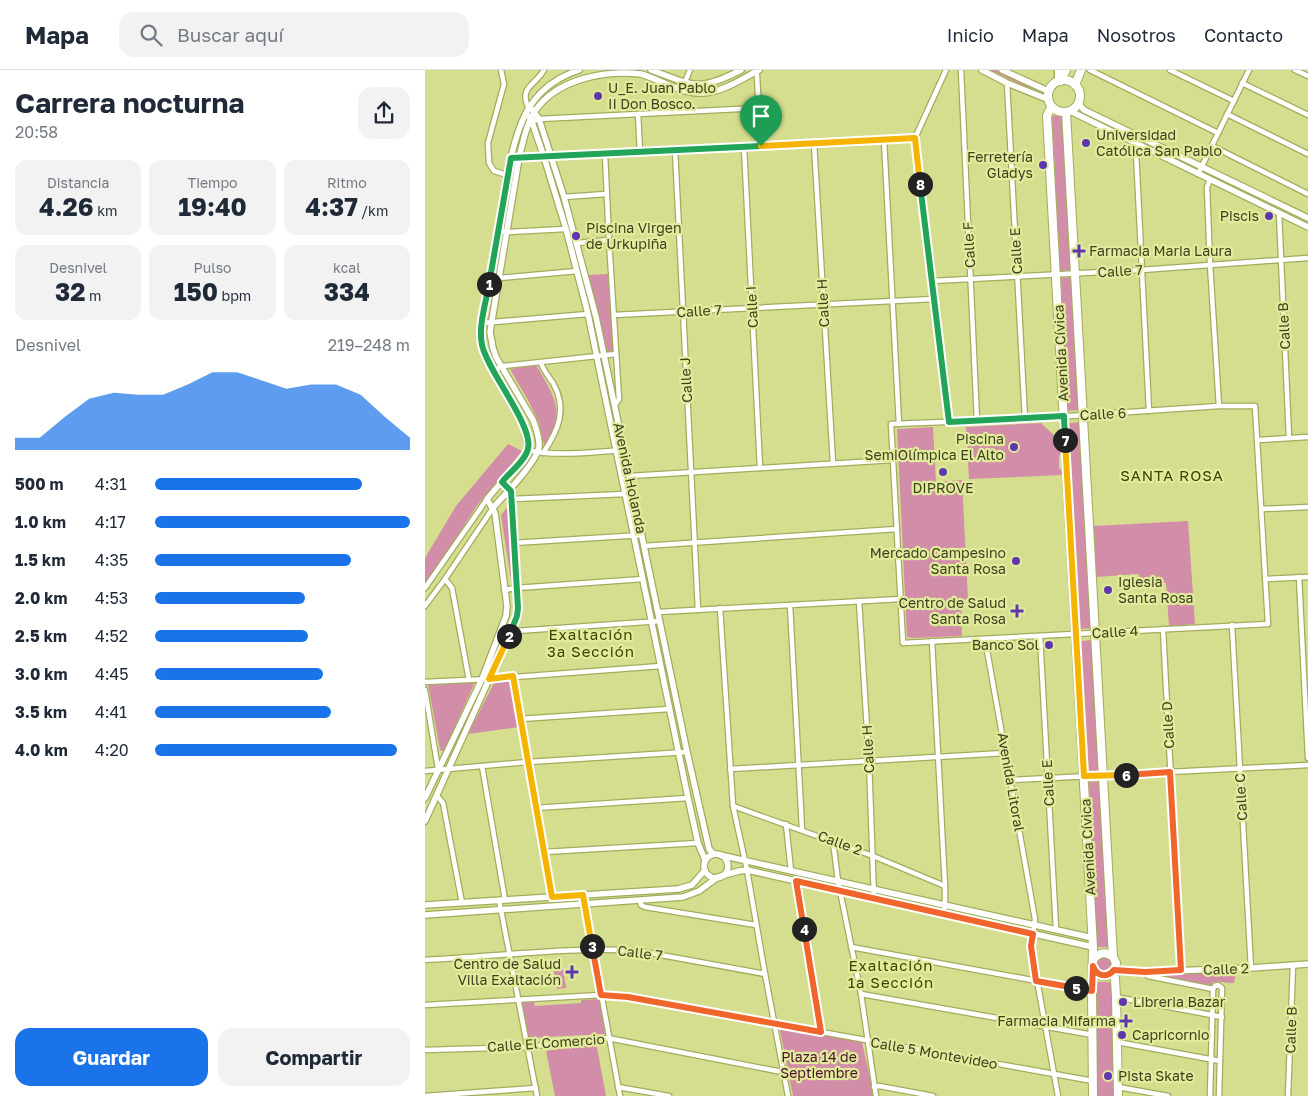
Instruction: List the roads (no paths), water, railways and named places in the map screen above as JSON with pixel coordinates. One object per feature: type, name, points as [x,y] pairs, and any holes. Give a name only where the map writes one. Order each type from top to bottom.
[{"type":"main road","points":[[1057,70],[1059,81]]},
{"type":"main road","points":[[1059,81],[1066,70]]},
{"type":"main road","points":[[1075,84],[1081,70]]},
{"type":"main road","points":[[1066,80],[1075,84],[1080,94],[1079,103],[1068,112],[1059,112],[1049,99],[1053,84],[1066,80]]},
{"type":"main road","name":"Avenida Cívica","points":[[1049,99],[1047,116],[1093,938],[1093,1096]]},
{"type":"main road","name":"Avenida Cívica","points":[[1068,112],[1075,272],[1113,957]]},
{"type":"main road","points":[[1113,972],[1106,976],[1099,975],[1093,963],[1099,954],[1107,953],[1113,957],[1116,963],[1113,972],[1116,997],[1117,1096]]},
{"type":"street","points":[[501,70],[505,84],[488,143],[488,156],[489,163],[494,170],[507,174]]},
{"type":"street","points":[[540,453],[533,420],[493,348],[490,332],[519,158],[530,114],[525,99],[525,92],[544,70]]},
{"type":"street","points":[[425,588],[487,499],[528,450],[528,438],[524,426],[484,354],[481,343],[482,323],[511,158],[530,114],[553,83],[579,70]]},
{"type":"street","points":[[530,114],[554,92],[575,79],[593,73],[627,70],[681,89],[699,93],[715,91],[757,70],[761,146]]},
{"type":"street","points":[[651,70],[693,85],[706,85],[741,70]]},
{"type":"street","points":[[681,89],[690,70]]},
{"type":"street","points":[[947,70],[915,138],[949,422]]},
{"type":"street","name":"Calle F","points":[[961,70],[977,421]]},
{"type":"street","points":[[982,70],[1007,83],[1049,99]]},
{"type":"street","points":[[1090,70],[1218,132]]},
{"type":"street","points":[[1170,70],[1234,101]]},
{"type":"street","points":[[1198,174],[1249,70]]},
{"type":"street","points":[[1295,70],[1308,76]]},
{"type":"street","points":[[1006,71],[1049,99]]},
{"type":"street","name":"Calle E","points":[[1007,83],[1025,419]]},
{"type":"street","points":[[1242,83],[1308,115]]},
{"type":"street","points":[[1079,103],[1084,110],[1308,218]]},
{"type":"street","points":[[539,119],[759,108]]},
{"type":"street","points":[[1068,112],[1308,228]]},
{"type":"street","name":"Avenida Holanda","points":[[530,114],[539,119],[547,157],[588,314],[688,798],[699,845],[705,860]]},
{"type":"street","name":"Avenida Holanda","points":[[530,114],[564,197],[596,317],[687,752],[710,852],[717,854]]},
{"type":"street","points":[[638,114],[640,152]]},
{"type":"street","points":[[1227,114],[1308,154]]},
{"type":"street","points":[[511,158],[915,138]]},
{"type":"street","points":[[884,140],[899,424]]},
{"type":"street","name":"Calle H","points":[[814,143],[833,463]]},
{"type":"street","points":[[1138,145],[1136,152],[1149,411]]},
{"type":"street","points":[[1212,146],[1308,194]]},
{"type":"street","name":"Calle I","points":[[743,147],[760,468]]},
{"type":"street","name":"Calle J","points":[[675,150],[698,610]]},
{"type":"street","points":[[605,154],[619,398],[615,405]]},
{"type":"street","points":[[1211,180],[1207,187],[1219,406]]},
{"type":"street","points":[[564,197],[607,194]]},
{"type":"street","name":"Calle B","points":[[1279,213],[1289,438]]},
{"type":"street","points":[[498,230],[508,232],[566,229]]},
{"type":"street","points":[[577,243],[609,240]]},
{"type":"street","name":"Calle 7","points":[[932,281],[1141,270],[1308,258]]},
{"type":"street","points":[[500,278],[577,271]]},
{"type":"street","name":"Calle 7","points":[[614,315],[934,300]]},
{"type":"street","points":[[482,323],[588,314]]},
{"type":"street","points":[[493,370],[502,366],[616,354]]},
{"type":"street","points":[[425,606],[493,508],[557,431],[561,408],[557,392],[541,363]]},
{"type":"street","name":"Calle 6","points":[[893,460],[891,424],[1025,419],[1219,406],[1255,406],[1258,440]]},
{"type":"street","points":[[1308,437],[1258,440],[1265,579],[1308,577]]},
{"type":"street","points":[[528,450],[540,453],[624,450]]},
{"type":"street","points":[[630,476],[893,460],[901,599],[658,612]]},
{"type":"street","points":[[425,798],[512,630],[517,616],[512,499],[510,489],[502,482]]},
{"type":"street","points":[[512,499],[625,494]]},
{"type":"street","points":[[425,821],[485,679],[507,611],[493,508],[487,499]]},
{"type":"street","points":[[1262,510],[1308,507]]},
{"type":"street","points":[[644,546],[897,529]]},
{"type":"street","points":[[513,543],[642,535]]},
{"type":"street","points":[[1299,578],[1308,758]]},
{"type":"street","points":[[445,579],[452,588],[469,680]]},
{"type":"street","name":"Calle 4","points":[[901,599],[903,643],[1267,624],[1265,579]]},
{"type":"street","points":[[504,590],[643,580]]},
{"type":"street","name":"Calle H","points":[[859,601],[869,761],[874,898]]},
{"type":"street","points":[[790,605],[802,829]]},
{"type":"street","points":[[720,608],[733,806],[747,870],[789,1096]]},
{"type":"street","points":[[503,628],[512,630],[660,621]]},
{"type":"street","name":"Calle C","points":[[1232,625],[1251,968]]},
{"type":"street","name":"Calle D","points":[[1163,629],[1181,970]]},
{"type":"street","name":"Calle E","points":[[1040,636],[1056,929]]},
{"type":"street","name":"Avenida Litoral","points":[[985,639],[1035,925]]},
{"type":"street","points":[[932,642],[945,886],[943,914]]},
{"type":"street","points":[[425,682],[661,666]]},
{"type":"street","points":[[513,676],[552,897]]},
{"type":"street","points":[[425,690],[439,770]]},
{"type":"street","points":[[520,719],[669,709]]},
{"type":"street","points":[[425,727],[431,726]]},
{"type":"street","points":[[425,771],[528,762],[680,754],[687,752]]},
{"type":"street","points":[[730,769],[1005,753]]},
{"type":"street","points":[[1010,780],[1240,770],[1308,765]]},
{"type":"street","points":[[482,766],[502,900],[501,910],[537,1096]]},
{"type":"street","points":[[437,796],[443,803],[462,903]]},
{"type":"street","points":[[535,808],[688,798]]},
{"type":"street","name":"Calle 2","points":[[733,806],[802,829],[945,886]]},
{"type":"street","points":[[786,824],[791,870]]},
{"type":"street","points":[[833,841],[838,881],[861,994],[876,1096]]},
{"type":"street","points":[[544,852],[708,845]]},
{"type":"street","points":[[425,905],[683,888],[696,882],[705,870],[705,860],[717,854],[1093,938]]},
{"type":"street","points":[[425,914],[683,897],[691,895],[724,874],[727,867],[726,860],[717,854]]},
{"type":"street","points":[[705,870],[709,875],[720,876],[747,870],[1093,947]]},
{"type":"street","points":[[796,881],[821,1032]]},
{"type":"street","points":[[583,895],[583,904],[620,1096]]},
{"type":"street","points":[[640,901],[641,905],[645,907],[756,925]]},
{"type":"street","points":[[1035,925],[1031,946],[1058,1096]]},
{"type":"street","points":[[851,947],[1092,991]]},
{"type":"street","name":"Calle 7","points":[[425,960],[593,950],[639,951],[765,974]]},
{"type":"street","name":"Calle 2","points":[[1113,972],[1251,968],[1308,964]]},
{"type":"street","name":"Calle B","points":[[1288,1096],[1293,965]]},
{"type":"street","points":[[1145,972],[1148,976],[1213,989]]},
{"type":"street","points":[[1210,1096],[1213,989],[1217,985],[1223,988],[1219,1096]]},
{"type":"street","points":[[861,994],[1093,1035]]},
{"type":"street","name":"Calle 5 Montevideo","points":[[425,1005],[601,995],[628,997],[1093,1081]]},
{"type":"street","points":[[1116,997],[1221,1017]]},
{"type":"street","name":"Calle El Comercio","points":[[425,1050],[527,1047],[608,1038],[784,1071]]},
{"type":"street","points":[[1117,1042],[1220,1061]]},
{"type":"street","points":[[874,1086],[933,1096]]},
{"type":"street","points":[[618,1087],[669,1096]]},
{"type":"street","points":[[1117,1087],[1168,1096]]},
{"type":"street","points":[[425,1096],[536,1088]]},
{"type":"place","name":"U_E. Juan Pablo II Don Bosco.","points":[[598,96]]},
{"type":"place","name":"Universidad Católica San Pablo","points":[[1086,143]]},
{"type":"place","name":"Ferretería Gladys","points":[[1043,165]]},
{"type":"place","name":"Piscis","points":[[1269,216]]},
{"type":"place","name":"Piscina Virgen de Urkupiña","points":[[576,236]]},
{"type":"place","name":"Farmacia Maria Laura","points":[[1079,251]]},
{"type":"place","name":"Piscina SemiOlímpica El Alto","points":[[1014,447]]},
{"type":"place","name":"DIPROVE","points":[[943,472]]},
{"type":"place","name":"Mercado Campesino Santa Rosa","points":[[1016,561]]},
{"type":"place","name":"Iglesia Santa Rosa","points":[[1108,590]]},
{"type":"place","name":"Centro de Salud Santa Rosa","points":[[1017,611]]},
{"type":"place","name":"Banco Sol","points":[[1049,645]]},
{"type":"place","name":"Centro de Salud Villa Exaltación","points":[[572,972]]},
{"type":"place","name":"Libreria Bazar","points":[[1123,1002]]},
{"type":"place","name":"Farmacia Mifarma","points":[[1126,1021]]},
{"type":"place","name":"Capricornio","points":[[1122,1035]]},
{"type":"place","name":"Pista Skate","points":[[1108,1076]]},
{"type":"district","name":"SANTA ROSA","points":[[1172,476]]},
{"type":"district","name":"Exaltación 3ª Sección","points":[[591,644]]},
{"type":"district","name":"Exaltación 1ª Sección","points":[[891,974]]},
{"type":"park label","name":"Plaza 14 de Septiembre","points":[[819,1066]]}]
